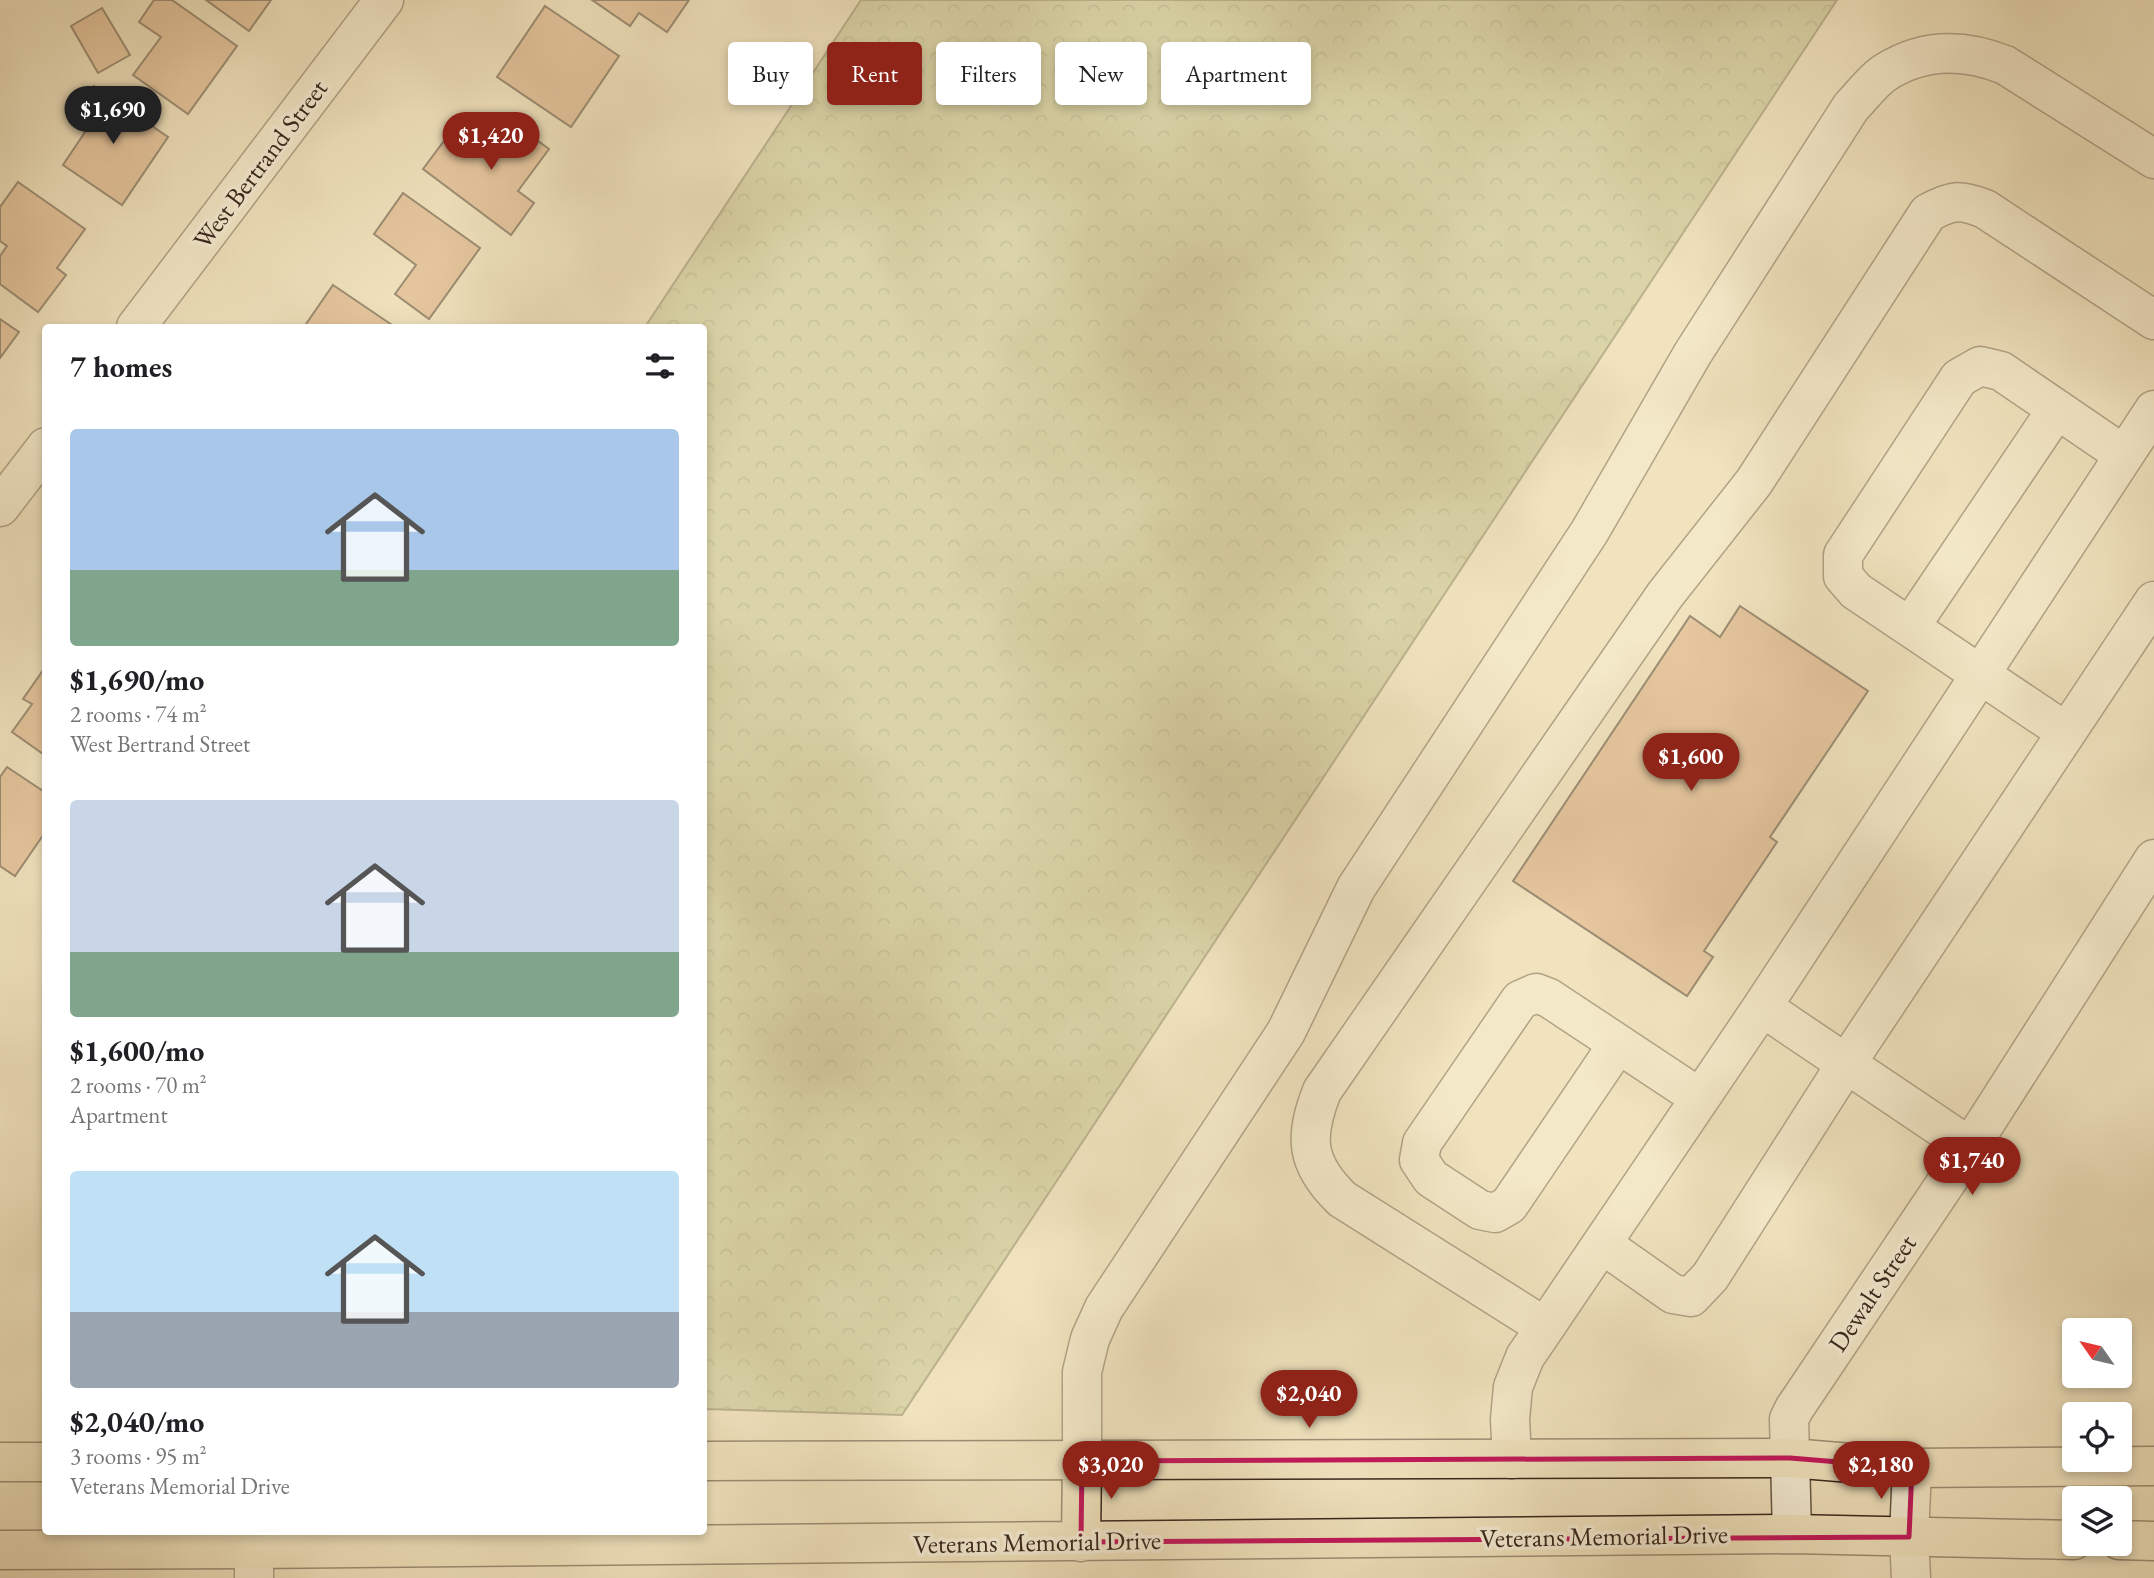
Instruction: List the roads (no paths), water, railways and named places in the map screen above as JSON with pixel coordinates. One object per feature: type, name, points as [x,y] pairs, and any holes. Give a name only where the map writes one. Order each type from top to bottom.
[{"type":"main road","points":[[707,1461],[1790,1458],[1912,1468],[2154,1466]]},
{"type":"main road","points":[[1082,1461],[1082,1542]]},
{"type":"main road","points":[[0,1462],[42,1462]]},
{"type":"main road","name":"Veterans Memorial Drive","points":[[0,1549],[254,1553],[1792,1534],[2062,1540]]},
{"type":"main road","points":[[2132,1540],[2154,1541]]},
{"type":"street","name":"West Bertrand Street","points":[[138,324],[384,0]]},
{"type":"street","points":[[1082,1461],[1082,1372],[1090,1339],[1104,1308],[1286,1032],[1356,888],[1590,531],[1693,353],[1851,107],[1884,73],[1914,57],[1949,51],[1984,56],[2005,65],[2154,159]]},
{"type":"street","points":[[1545,1327],[1342,1199],[1325,1182],[1312,1153],[1311,1121],[1322,1091],[1665,595],[1754,482],[1928,213],[1947,202],[1965,201],[1985,209],[2154,320]]},
{"type":"street","points":[[2066,732],[1856,591],[1843,576],[1843,555],[1959,378],[1980,366],[2001,371],[2124,455]]},
{"type":"street","points":[[1910,627],[2057,409]]},
{"type":"street","points":[[1512,1459],[1510,1419],[1513,1387],[1525,1357],[1762,1007],[2154,410]]},
{"type":"street","points":[[0,507],[42,452]]},
{"type":"street","points":[[1602,1244],[1672,1294],[1691,1297],[1710,1277],[1846,1064],[2154,601]]},
{"type":"street","name":"Dewalt Street","points":[[1792,1534],[1789,1419],[1794,1409],[2151,872]]},
{"type":"street","points":[[1618,1044],[1509,1205],[1495,1213],[1480,1210],[1431,1178],[1419,1160],[1422,1143],[1520,1000],[1535,993],[1549,998],[1700,1098]]},
{"type":"street","points":[[1762,1007],[1970,1147]]},
{"type":"street","points":[[1911,1578],[1909,1537],[1912,1468]]}]
